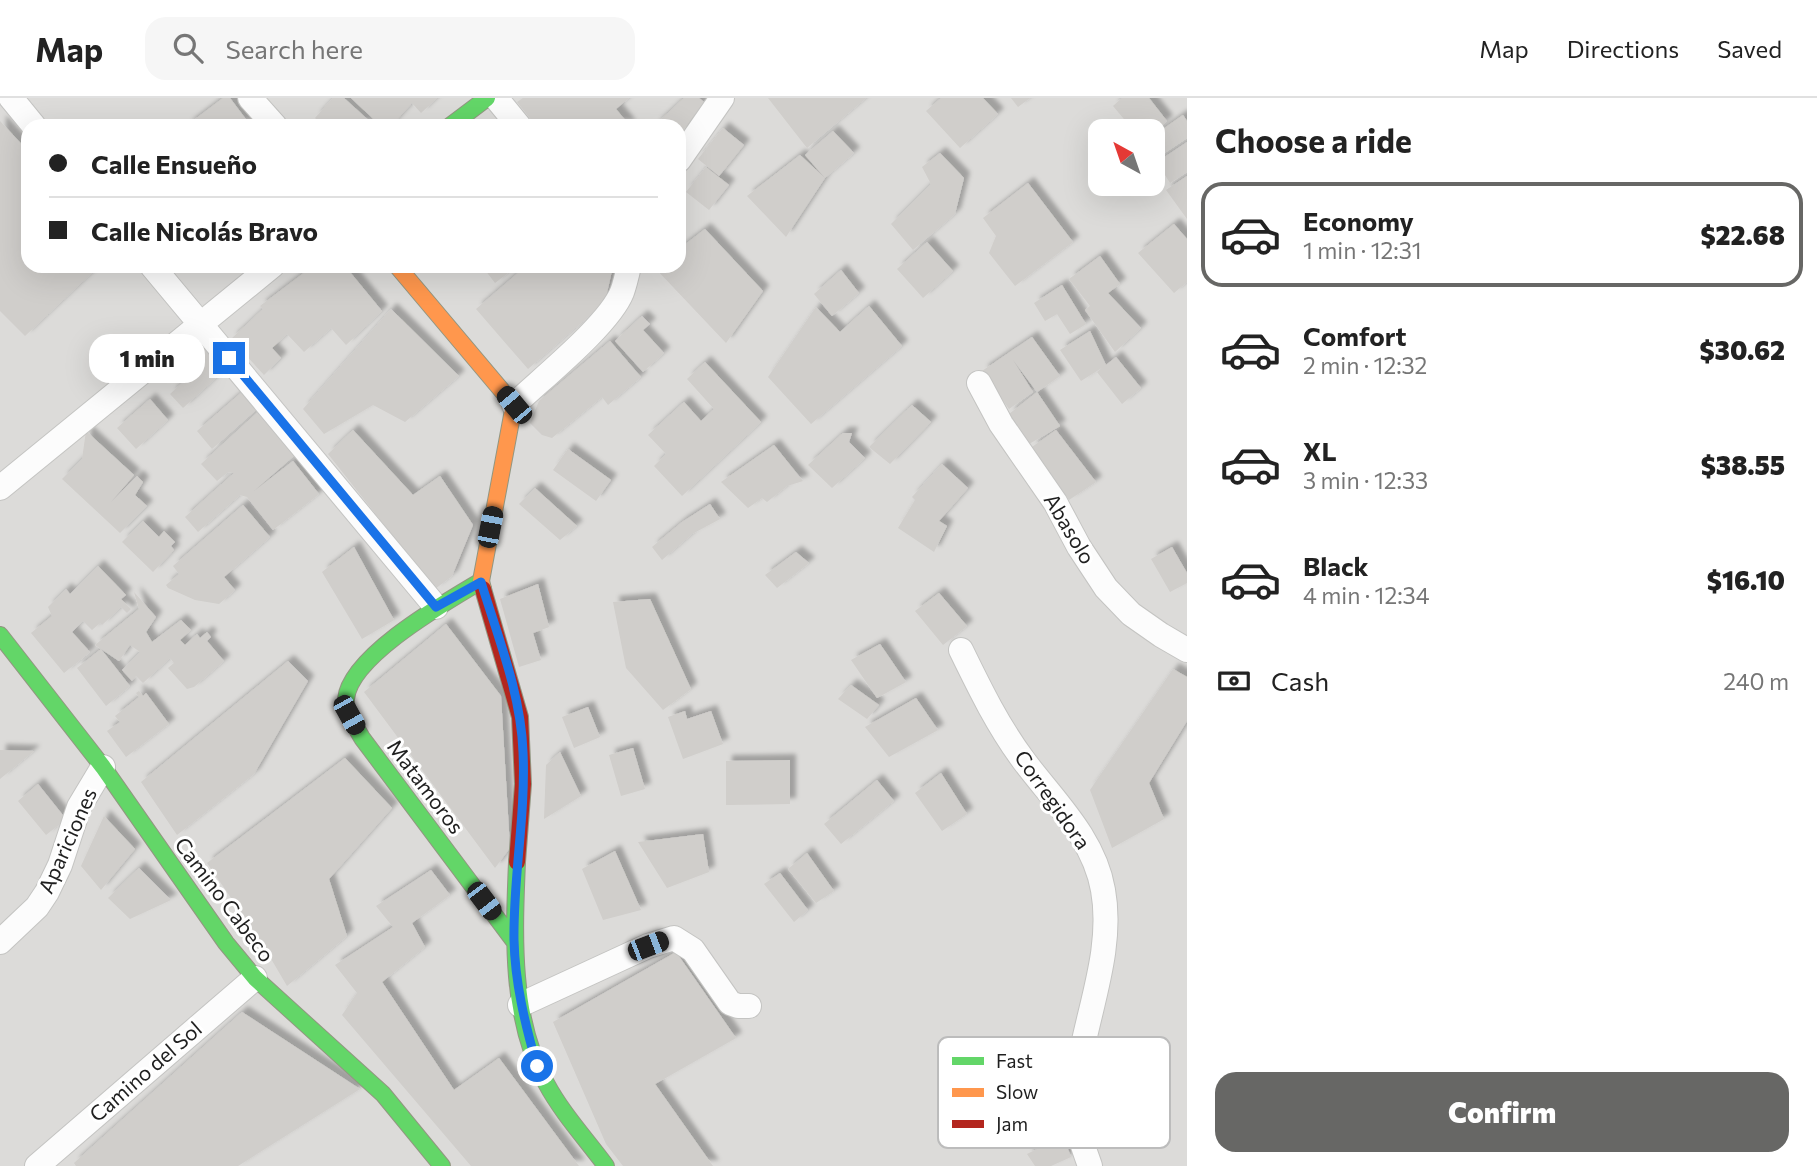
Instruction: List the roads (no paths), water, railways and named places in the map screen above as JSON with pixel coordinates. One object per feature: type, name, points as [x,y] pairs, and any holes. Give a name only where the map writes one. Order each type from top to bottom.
[{"type":"street","points":[[10,98],[28,119]]},
{"type":"street","points":[[250,98],[269,119]]},
{"type":"street","points":[[459,119],[486,98]]},
{"type":"street","points":[[496,98],[513,119]]},
{"type":"street","points":[[686,150],[722,98]]},
{"type":"street","points":[[158,273],[436,607]]},
{"type":"street","points":[[0,488],[263,273]]},
{"type":"street","points":[[403,273],[514,405]]},
{"type":"street","points":[[606,1166],[547,1086],[537,1066],[520,1004],[514,941],[523,784],[520,717],[481,582],[514,405],[580,344],[610,312],[622,293],[627,273]]},
{"type":"street","name":"Abasolo","points":[[979,383],[1001,424],[1055,502],[1079,547],[1106,588],[1131,614],[1187,650]]},
{"type":"street","name":"Matamoros","points":[[481,582],[436,607],[366,660],[352,679],[346,697],[349,715],[362,738],[514,941]]},
{"type":"street","name":"Camino Cabeco","points":[[0,635],[103,767],[226,943],[255,978],[383,1094],[442,1166]]},
{"type":"street","name":"Corregidora","points":[[961,650],[989,710],[1088,846],[1103,889],[1105,926],[1097,983],[1085,1037]]},
{"type":"street","name":"Apariciones","points":[[0,942],[26,919],[47,892],[60,865],[79,807],[103,767]]},
{"type":"street","points":[[520,1004],[648,946],[674,939],[693,950],[730,1003],[749,1006]]},
{"type":"street","name":"Camino del Sol","points":[[37,1166],[255,978]]},
{"type":"street","name":"Corregidora","points":[[1083,1148],[1090,1166]]}]
